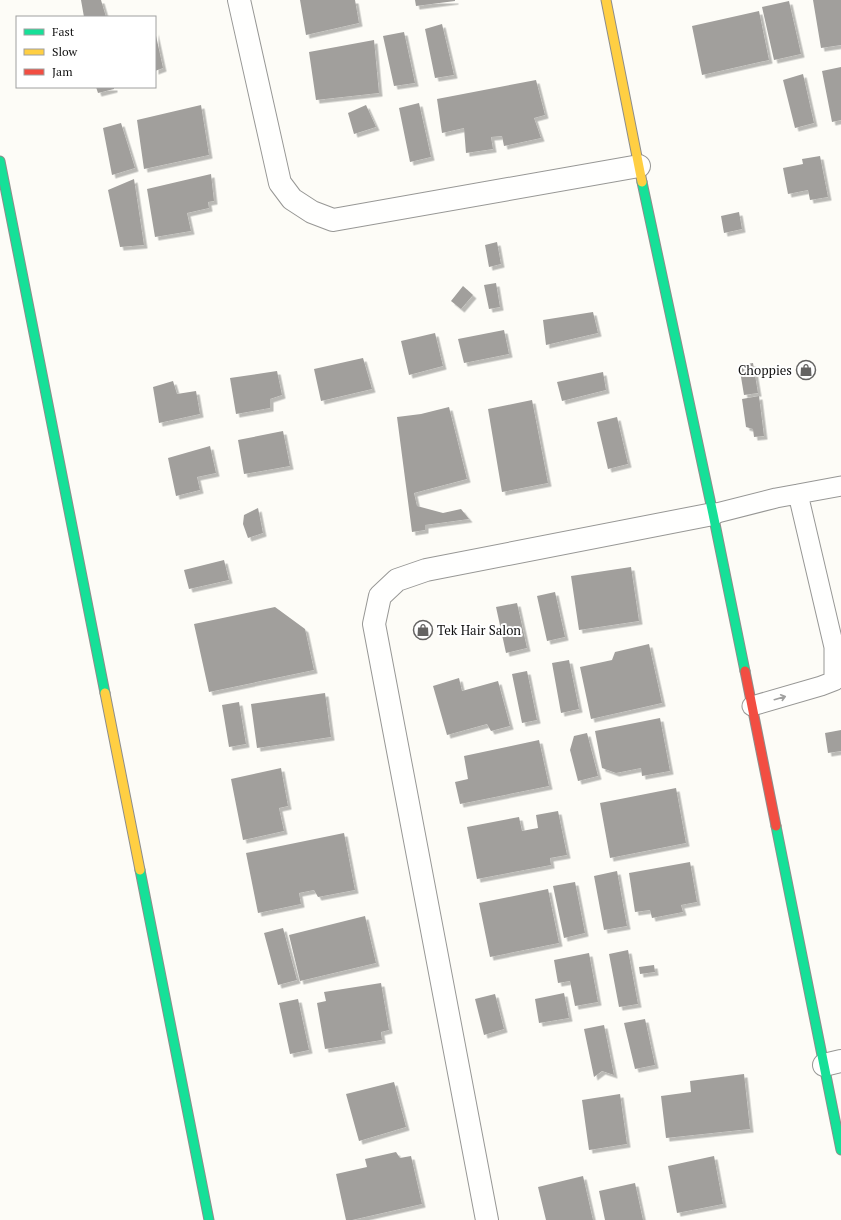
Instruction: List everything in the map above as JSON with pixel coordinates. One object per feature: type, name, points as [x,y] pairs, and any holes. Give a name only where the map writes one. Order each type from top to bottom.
[{"type":"street","points":[[238,0],[280,183],[292,199],[312,212],[333,220],[639,166]]},
{"type":"street","points":[[606,0],[639,166],[752,706],[832,1063],[841,1150]]},
{"type":"street","points":[[0,161],[209,1220]]},
{"type":"street","points":[[487,1220],[374,624],[380,596],[397,580],[426,570],[713,514]]},
{"type":"lane","points":[[713,514],[776,498],[841,486]]},
{"type":"lane","points":[[752,706],[837,679],[834,646],[798,494]]},
{"type":"building","points":[[81,0],[101,0],[106,16],[84,16]]},
{"type":"building","points":[[300,0],[355,0],[359,23],[306,35]]},
{"type":"building","points":[[415,0],[455,0],[455,1],[416,6]]},
{"type":"building","points":[[813,0],[841,0],[841,45],[821,48]]},
{"type":"building","points":[[789,1],[801,54],[774,60],[762,7]]},
{"type":"building","points":[[759,11],[769,60],[702,75],[692,26]]},
{"type":"building","points":[[442,24],[454,75],[435,78],[425,29]]},
{"type":"building","points":[[404,32],[415,83],[394,86],[383,36]]},
{"type":"building","points":[[156,36],[163,68],[156,71]]},
{"type":"building","points":[[374,40],[379,93],[316,100],[309,52]]},
{"type":"building","points":[[841,67],[841,120],[832,122],[822,71]]},
{"type":"building","points":[[803,74],[814,123],[795,128],[783,80]]},
{"type":"building","points":[[536,80],[545,115],[534,118],[541,138],[504,146],[502,136],[491,137],[493,149],[466,153],[464,128],[442,133],[437,99]]},
{"type":"building","points":[[96,88],[114,88],[114,89],[98,93]]},
{"type":"building","points":[[419,103],[431,157],[410,162],[399,108]]},
{"type":"building","points":[[201,105],[209,155],[144,169],[137,120]]},
{"type":"building","points":[[366,105],[376,127],[354,134],[348,113]]},
{"type":"building","points":[[121,123],[135,168],[112,175],[103,128]]},
{"type":"building","points":[[820,156],[828,197],[810,200],[808,190],[788,194],[783,168],[803,164],[802,159]]},
{"type":"building","points":[[211,174],[214,201],[208,202],[209,208],[187,213],[191,231],[155,237],[147,189]]},
{"type":"building","points":[[134,179],[144,245],[120,247],[108,190]]},
{"type":"building","points":[[739,212],[742,229],[724,233],[721,216]]},
{"type":"building","points":[[497,242],[501,264],[489,267],[485,245]]},
{"type":"building","points":[[496,283],[500,307],[489,309],[484,285]]},
{"type":"building","points":[[463,286],[473,295],[461,309],[451,301]]},
{"type":"building","points":[[593,312],[598,333],[546,345],[543,320]]},
{"type":"building","points":[[504,330],[509,354],[464,363],[458,339]]},
{"type":"building","points":[[435,333],[443,366],[409,375],[401,341]]},
{"type":"building","points":[[363,358],[372,389],[321,401],[314,369]]},
{"type":"building","points":[[753,363],[758,393],[744,395],[739,365]]},
{"type":"building","points":[[277,371],[282,395],[270,399],[270,408],[236,414],[230,378]]},
{"type":"building","points":[[603,372],[606,390],[562,401],[557,382]]},
{"type":"building","points":[[173,381],[177,394],[196,391],[200,414],[159,423],[153,387]]},
{"type":"building","points":[[759,396],[764,436],[754,437],[753,429],[746,427],[742,399]]},
{"type":"building","points":[[532,400],[548,483],[502,492],[488,409]]},
{"type":"building","points":[[449,407],[467,479],[414,493],[417,506],[443,513],[461,509],[469,519],[425,525],[425,530],[412,532],[397,417],[421,414]]},
{"type":"building","points":[[617,417],[628,464],[608,469],[597,422]]},
{"type":"building","points":[[283,431],[290,466],[244,474],[238,440]]},
{"type":"building","points":[[210,446],[216,473],[197,477],[200,490],[176,496],[168,458]]},
{"type":"building","points":[[258,508],[263,533],[248,538],[243,524],[244,515]]},
{"type":"building","points":[[224,560],[229,580],[189,589],[184,570]]},
{"type":"building","points":[[631,567],[639,621],[579,630],[571,576]]},
{"type":"building","points":[[555,592],[565,637],[547,641],[537,596]]},
{"type":"building","points":[[517,603],[527,648],[506,653],[496,607]]},
{"type":"building","points":[[275,607],[305,629],[314,670],[209,692],[194,624]]},
{"type":"building","points":[[649,644],[662,703],[591,719],[580,667],[612,660],[615,652]]},
{"type":"building","points":[[569,660],[579,709],[561,713],[552,663]]},
{"type":"building","points":[[527,671],[537,720],[522,723],[512,674]]},
{"type":"building","points":[[459,678],[462,691],[498,681],[510,726],[491,731],[487,724],[447,735],[433,686]]},
{"type":"building","points":[[325,693],[331,737],[257,748],[251,704]]},
{"type":"building","points":[[239,702],[246,744],[229,747],[222,705]]},
{"type":"building","points":[[660,718],[670,771],[642,776],[641,768],[616,773],[602,768],[595,731]]},
{"type":"building","points":[[841,730],[841,751],[828,753],[825,733]]},
{"type":"building","points":[[587,733],[598,776],[578,781],[570,750],[574,736]]},
{"type":"building","points":[[539,740],[549,786],[460,804],[455,782],[468,779],[464,756]]},
{"type":"building","points":[[281,768],[288,806],[279,808],[284,831],[243,840],[231,779]]},
{"type":"building","points":[[676,788],[686,843],[610,858],[600,803]]},
{"type":"building","points":[[558,811],[567,855],[550,858],[551,865],[477,879],[467,827],[519,817],[522,831],[538,828],[536,815]]},
{"type":"building","points":[[344,833],[355,890],[318,897],[314,890],[299,893],[301,904],[258,913],[246,853]]},
{"type":"building","points":[[690,862],[697,902],[681,905],[683,912],[652,918],[650,910],[635,912],[629,873]]},
{"type":"building","points":[[617,871],[627,926],[604,930],[594,876]]},
{"type":"building","points":[[575,882],[585,933],[564,938],[553,886]]},
{"type":"building","points":[[548,889],[559,943],[490,957],[479,903]]},
{"type":"building","points":[[365,916],[376,963],[300,981],[289,935]]},
{"type":"building","points":[[283,928],[297,980],[278,985],[264,933]]},
{"type":"building","points":[[628,950],[638,1004],[619,1007],[609,954]]},
{"type":"building","points":[[589,953],[598,1002],[575,1006],[570,981],[558,983],[554,960]]},
{"type":"building","points":[[654,965],[655,972],[640,974],[639,967]]},
{"type":"building","points":[[381,983],[389,1030],[381,1032],[382,1040],[325,1049],[317,1003],[326,1001],[324,992]]},
{"type":"building","points":[[564,993],[569,1018],[539,1023],[535,999]]},
{"type":"building","points":[[495,994],[504,1029],[484,1035],[475,999]]},
{"type":"building","points":[[298,999],[309,1050],[290,1054],[279,1003]]},
{"type":"building","points":[[645,1019],[655,1065],[635,1069],[624,1023]]},
{"type":"building","points":[[604,1025],[614,1075],[602,1071],[594,1077],[584,1029]]},
{"type":"building","points":[[744,1074],[750,1129],[666,1138],[661,1096],[691,1092],[690,1081]]},
{"type":"building","points":[[394,1082],[406,1127],[359,1141],[346,1094]]},
{"type":"building","points":[[620,1094],[627,1144],[589,1150],[582,1100]]},
{"type":"building","points":[[396,1152],[400,1158],[411,1156],[422,1204],[352,1220],[346,1220],[336,1174],[367,1167],[365,1159]]},
{"type":"building","points":[[714,1156],[723,1204],[677,1213],[668,1166]]},
{"type":"building","points":[[583,1176],[593,1220],[546,1220],[538,1187]]},
{"type":"building","points":[[635,1183],[643,1220],[605,1220],[599,1191]]},
{"type":"traffic: fast","points":[[0,161],[105,693]]},
{"type":"traffic: fast","points":[[642,182],[745,671]]},
{"type":"traffic: fast","points":[[776,826],[841,1150]]},
{"type":"traffic: fast","points":[[140,870],[209,1220]]},
{"type":"traffic: slow","points":[[606,0],[642,182]]},
{"type":"traffic: slow","points":[[105,693],[140,870]]},
{"type":"traffic: jam","points":[[745,671],[776,826]]},
{"type":"place","name":"Choppies","points":[[806,370]]},
{"type":"place","name":"Tek Hair Salon","points":[[423,630]]}]
